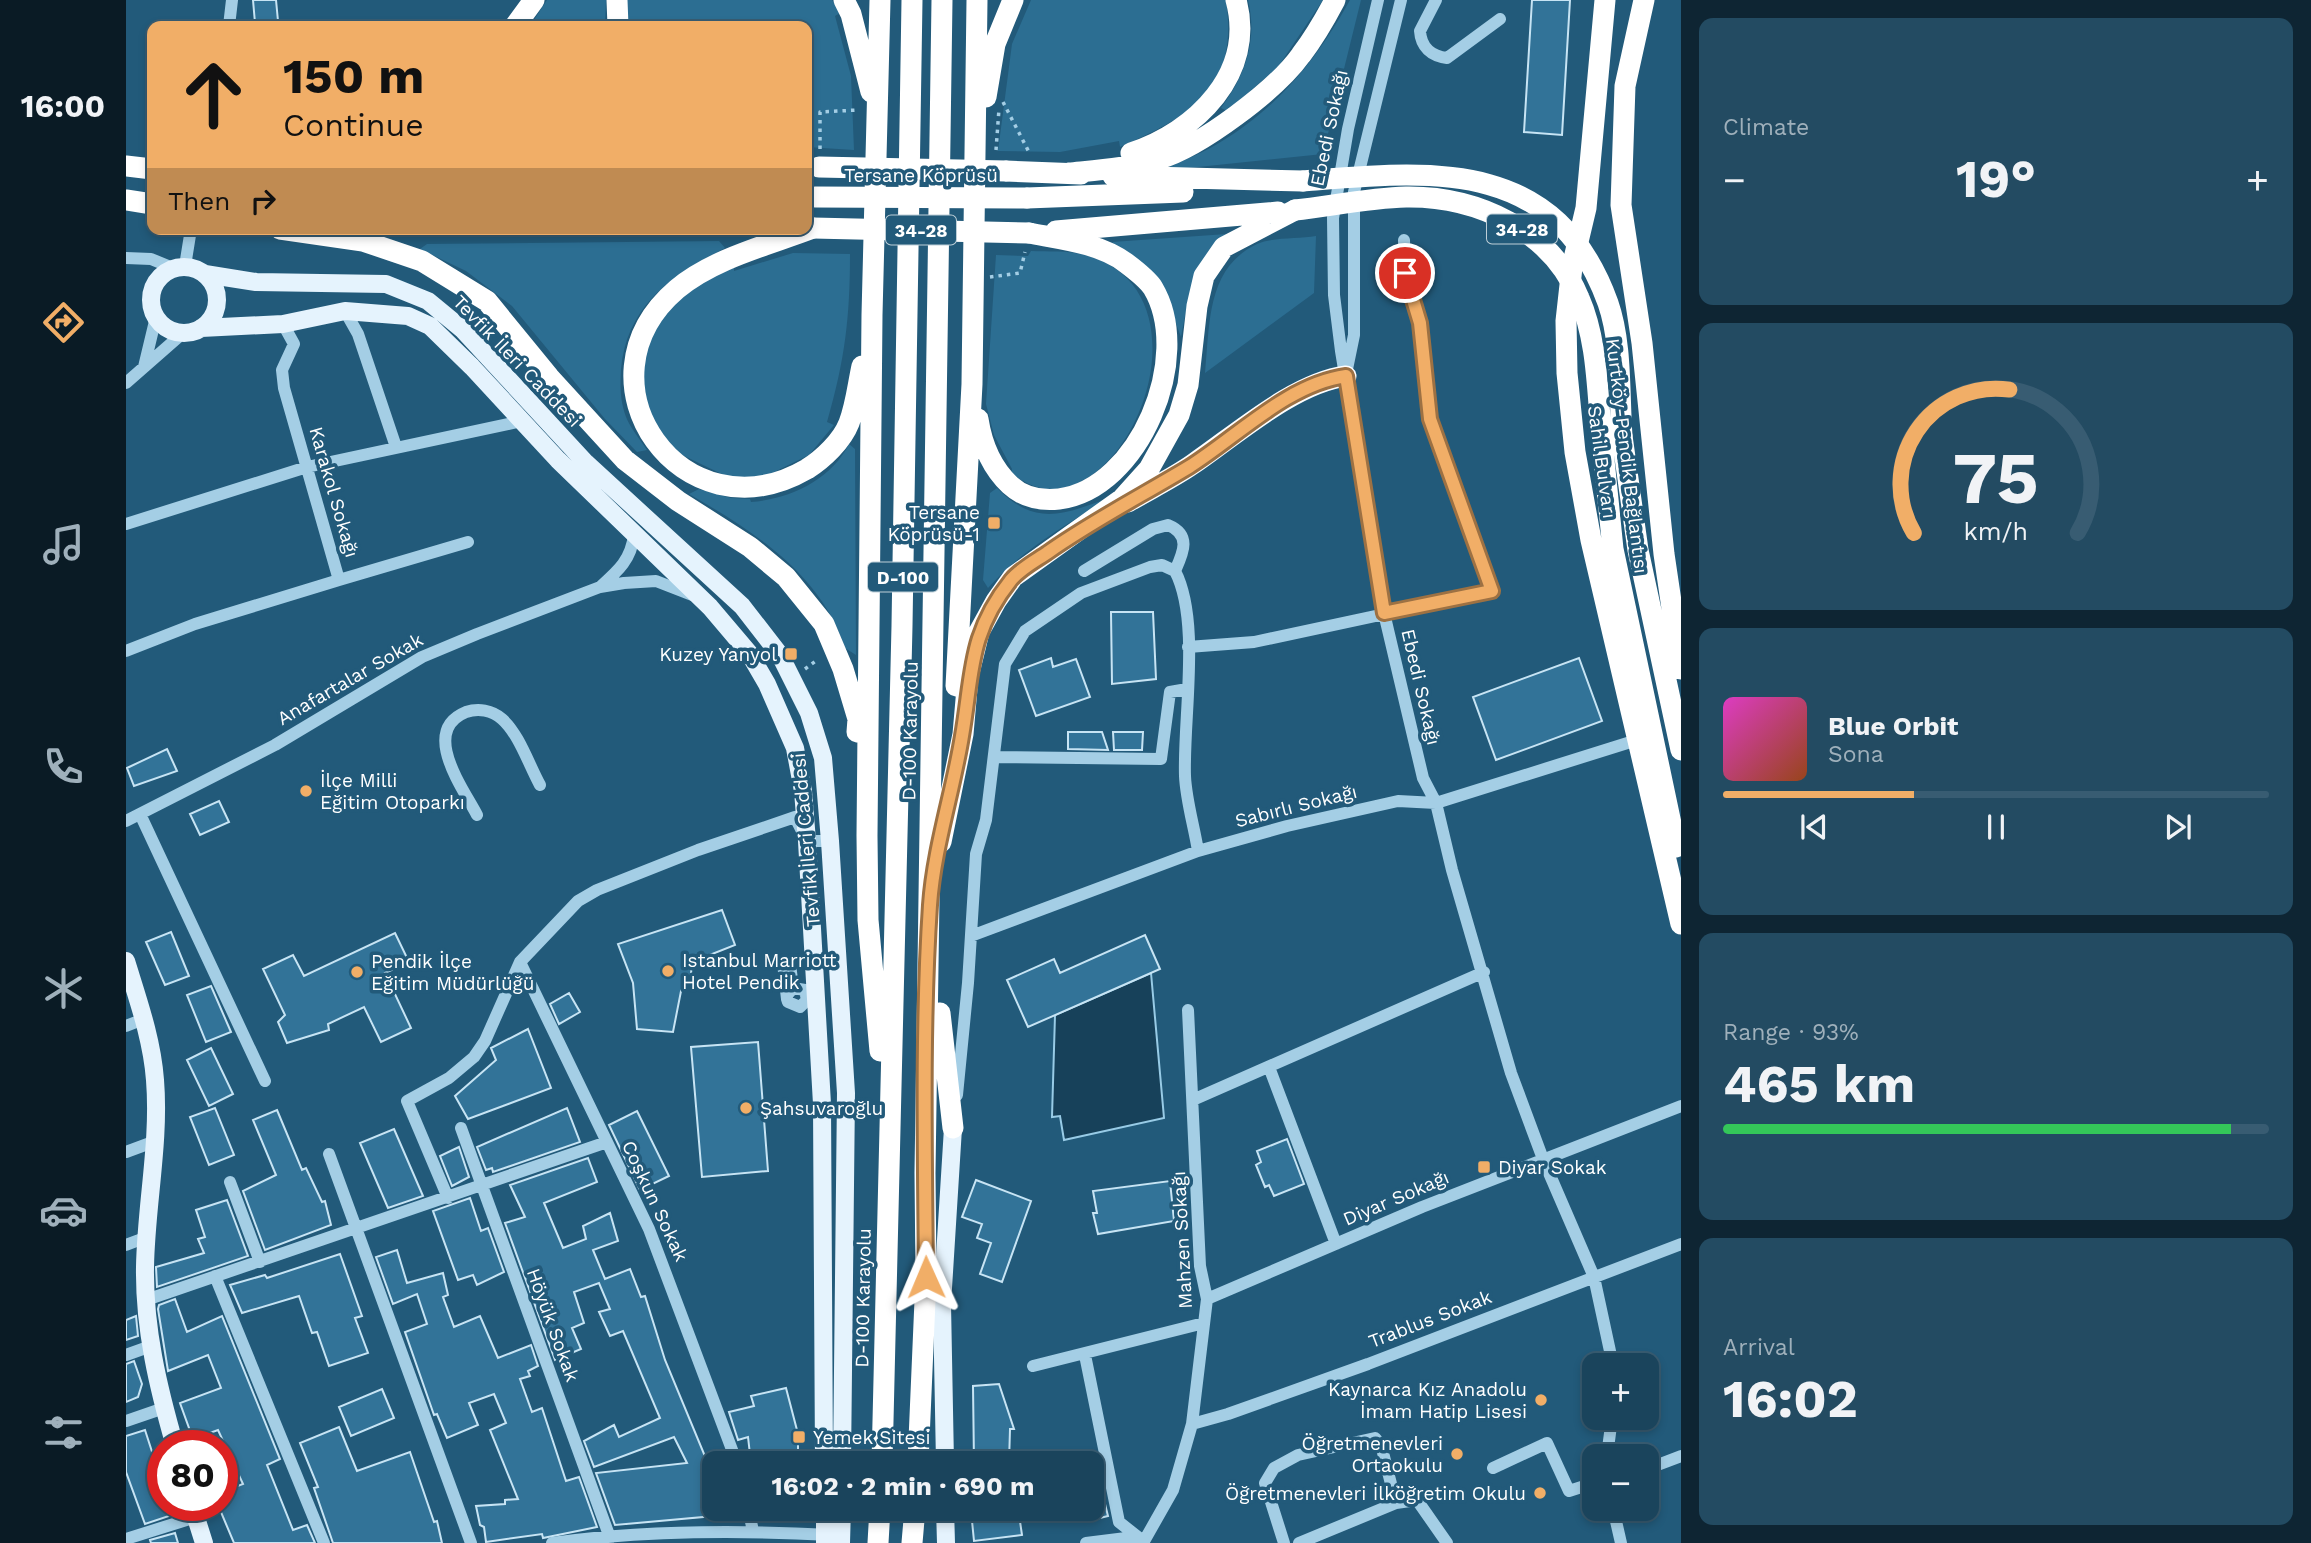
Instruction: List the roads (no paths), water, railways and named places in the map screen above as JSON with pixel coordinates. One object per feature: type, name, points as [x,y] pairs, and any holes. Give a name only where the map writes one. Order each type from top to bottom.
[{"type":"highway","points":[[519,21],[534,0]]},
{"type":"highway","points":[[617,0],[618,21]]},
{"type":"highway","points":[[844,0],[851,13],[878,121]]},
{"type":"highway","points":[[880,0],[872,315],[867,836],[868,920],[889,1154]]},
{"type":"highway","name":"D-100 Karayolu","points":[[882,1451],[902,626],[912,0]]},
{"type":"highway","name":"D-100 Karayolu","points":[[919,1451],[926,1277],[925,1173],[942,0]]},
{"type":"highway","points":[[951,790],[972,384],[977,0]]},
{"type":"highway","points":[[976,136],[995,44],[1013,0]]},
{"type":"highway","points":[[1069,173],[1155,146],[1209,106],[1228,77],[1241,45],[1236,0]]},
{"type":"highway","points":[[1069,173],[1117,168],[1161,159],[1195,144],[1273,85],[1300,57],[1335,0]]},
{"type":"highway","name":"Sahil Bulvarı","points":[[1605,0],[1586,208],[1572,267],[1566,321],[1567,373],[1575,452],[1591,540],[1681,923]]},
{"type":"highway","points":[[1628,0],[1621,205],[1642,343],[1662,541],[1681,669]]},
{"type":"highway","points":[[1625,86],[1644,0]]},
{"type":"highway","points":[[126,166],[147,168]]},
{"type":"highway","points":[[812,166],[1069,173],[1155,179],[1303,181]]},
{"type":"highway","name":"Kurtköy-Pendik Bağlantısı","points":[[1027,198],[1186,192],[1410,174],[1461,177],[1524,198],[1560,223],[1589,262],[1608,305],[1615,347],[1613,549],[1681,871]]},
{"type":"highway","name":"Tersane Köprüsü","points":[[812,197],[1027,198]]},
{"type":"highway","name":"Kurtköy-Pendik Bağlantısı","points":[[1029,233],[1201,221],[1407,197],[1465,204],[1513,222],[1554,255],[1579,298],[1593,350],[1681,750]]},
{"type":"highway","points":[[126,200],[147,203]]},
{"type":"highway","points":[[953,1128],[946,1086],[930,902],[963,734],[968,677],[979,632],[1013,577],[1122,499],[1149,469],[1179,415],[1188,385],[1197,306],[1204,276],[1224,247],[1294,210]]},
{"type":"highway","name":"34-28","points":[[812,228],[1029,233]]},
{"type":"highway","points":[[972,384],[982,443],[999,475],[1019,493],[1044,501],[1075,497],[1113,473],[1138,442],[1154,410],[1167,354],[1164,323],[1153,288],[1124,261],[1085,244],[1029,233]]},
{"type":"highway","points":[[322,235],[363,241],[410,257],[486,301],[566,397],[625,460],[678,501],[750,547],[786,577],[824,624],[843,669],[858,719],[857,780],[867,836]]},
{"type":"highway","points":[[793,235],[710,269],[678,288],[663,303],[643,339],[633,374],[637,407],[652,438],[675,465],[706,480],[733,486],[762,485],[799,473],[816,463],[833,447],[849,424],[872,315]]},
{"type":"highway","points":[[1567,373],[1573,353],[1583,339],[1610,321],[1620,321],[1642,343]]},
{"type":"highway","points":[[1093,522],[1190,466],[1324,379],[1346,376]]},
{"type":"highway","points":[[878,1543],[879,1521]]},
{"type":"highway","points":[[912,1543],[914,1521]]},
{"type":"main road","points":[[179,267],[205,274],[216,293],[214,314],[201,328],[183,333],[167,328],[156,317],[151,303],[151,292],[163,273],[179,267]]},
{"type":"main road","name":"Tevfik İleri Caddesi","points":[[205,274],[256,282],[387,285],[428,301],[478,345],[586,463],[742,606],[780,655],[797,688],[823,758],[830,841],[846,1093],[842,1451]]},
{"type":"main road","name":"Tevfik İleri Caddesi","points":[[201,328],[283,324],[345,312],[408,316],[430,326],[634,535],[710,607],[749,653],[781,714],[799,768],[807,841],[811,997],[823,1141],[824,1451]]},
{"type":"main road","points":[[126,961],[144,1019],[156,1082],[146,1300],[150,1346],[170,1430]]},
{"type":"main road","points":[[811,997],[839,996]]},
{"type":"main road","points":[[945,1451],[943,1304],[953,1128]]},
{"type":"main road","points":[[197,1521],[204,1543]]},
{"type":"main road","points":[[828,1521],[833,1539]]},
{"type":"main road","points":[[833,1539],[838,1521]]},
{"type":"main road","points":[[945,1521],[946,1543]]},
{"type":"street","points":[[230,21],[232,0]]},
{"type":"street","name":"Ebedi Sokağı","points":[[1378,0],[1348,129],[1333,218],[1334,295],[1384,613],[1423,778],[1436,803],[1452,870],[1510,1073],[1543,1159],[1594,1277],[1611,1353]]},
{"type":"street","points":[[1346,376],[1354,335],[1354,192],[1401,0]]},
{"type":"street","points":[[1436,0],[1420,31],[1423,45],[1440,58],[1447,58],[1500,19]]},
{"type":"street","points":[[126,258],[150,259],[179,267],[189,235]]},
{"type":"street","points":[[1188,647],[1254,642],[1492,591],[1430,419],[1420,323],[1405,273],[1404,240]]},
{"type":"street","points":[[345,312],[358,334],[396,447]]},
{"type":"street","points":[[144,368],[156,317]]},
{"type":"street","name":"Karakol Sokağı","points":[[126,651],[195,624],[339,580],[284,388],[282,370],[294,344],[283,324]]},
{"type":"street","points":[[128,378],[144,368],[183,333]]},
{"type":"street","points":[[126,524],[307,467],[522,421]]},
{"type":"street","points":[[1084,571],[1153,529],[1168,525],[1178,530],[1184,541],[1185,549],[1174,571]]},
{"type":"street","points":[[600,587],[625,564],[632,552],[634,535]]},
{"type":"street","points":[[339,580],[468,542]]},
{"type":"street","points":[[953,1128],[976,854],[986,820],[1005,664],[1025,631],[1081,593],[1162,565],[1174,571],[1185,598],[1188,647],[1185,778],[1198,851]]},
{"type":"street","points":[[600,587],[656,581],[688,592],[710,607]]},
{"type":"street","name":"Anafartalar Sokak","points":[[126,821],[275,745],[422,657],[600,587]]},
{"type":"street","points":[[995,757],[1161,759],[1170,692],[1187,689]]},
{"type":"street","points":[[477,815],[446,753],[449,726],[463,713],[490,712],[505,722],[540,785]]},
{"type":"street","name":"Sabırlı Sokağı","points":[[971,936],[1198,851],[1287,826],[1398,801],[1436,803],[1637,740]]},
{"type":"street","points":[[140,814],[265,1080]]},
{"type":"street","points":[[447,1198],[407,1101],[449,1078],[474,1057],[485,1041],[520,962],[578,901],[597,890],[795,817],[807,841],[830,841]]},
{"type":"street","name":"Coşkun Sokak","points":[[520,962],[649,1229],[732,1451]]},
{"type":"street","points":[[1195,1099],[1483,972]]},
{"type":"street","points":[[790,991],[788,1002],[797,1007],[811,997]]},
{"type":"street","name":"Mahzen Sokağı","points":[[1146,1542],[1173,1490],[1192,1424],[1207,1300],[1200,1266],[1195,1099],[1188,1010]]},
{"type":"street","points":[[126,1026],[144,1019]]},
{"type":"street","points":[[1269,1067],[1336,1244]]},
{"type":"street","name":"Diyar Sokağı","points":[[1207,1300],[1543,1159],[1681,1106]]},
{"type":"street","name":"Höyük Sokak","points":[[461,1128],[609,1539]]},
{"type":"street","points":[[126,1152],[153,1142]]},
{"type":"street","points":[[146,1300],[607,1142]]},
{"type":"street","points":[[329,1154],[471,1543]]},
{"type":"street","points":[[230,1182],[260,1262]]},
{"type":"street","points":[[126,1245],[147,1237]]},
{"type":"street","name":"Trablus Sokak","points":[[1192,1424],[1228,1414],[1368,1364],[1681,1244]]},
{"type":"street","points":[[215,1276],[324,1543]]},
{"type":"street","points":[[1033,1366],[1085,1355],[1204,1322]]},
{"type":"street","points":[[126,1355],[150,1346]]},
{"type":"street","points":[[1085,1355],[1119,1522],[1146,1542]]},
{"type":"street","points":[[126,1421],[164,1408]]},
{"type":"street","points":[[1284,1543],[1265,1483],[1274,1468],[1298,1455],[1375,1438],[1381,1444],[1396,1503]]},
{"type":"street","points":[[1493,1468],[1547,1443],[1569,1492],[1582,1487]]},
{"type":"street","points":[[1659,1464],[1681,1456]]},
{"type":"street","points":[[1299,1543],[1396,1503],[1417,1500],[1447,1543]]},
{"type":"street","points":[[126,1539],[170,1521]]},
{"type":"street","points":[[751,1521],[753,1531]]},
{"type":"street","points":[[1616,1521],[1621,1543]]},
{"type":"street","points":[[552,1543],[753,1531],[833,1539]]},
{"type":"street","points":[[1086,1543],[1126,1538],[1146,1542]]},
{"type":"place","name":"Tersane Köprüsü-1","points":[[994,523]]},
{"type":"place","name":"Kuzey Yanyol","points":[[791,654]]},
{"type":"place","name":"İlçe Milli Eğitim Otoparkı","points":[[306,791]]},
{"type":"place","name":"Istanbul Marriott Hotel Pendik","points":[[668,971]]},
{"type":"place","name":"Pendik İlçe Eğitim Müdürlüğü","points":[[357,972]]},
{"type":"place","name":"Şahsuvaroğlu","points":[[746,1108]]},
{"type":"place","name":"Diyar Sokak","points":[[1484,1167]]},
{"type":"place","name":"Kaynarca Kız Anadolu İmam Hatip Lisesi","points":[[1541,1400]]},
{"type":"place","name":"Yemek Sitesi","points":[[799,1437]]},
{"type":"place","name":"Öğretmenevleri Ortaokulu","points":[[1457,1454]]},
{"type":"place","name":"Öğretmenevleri İlköğretim Okulu","points":[[1540,1493]]}]
